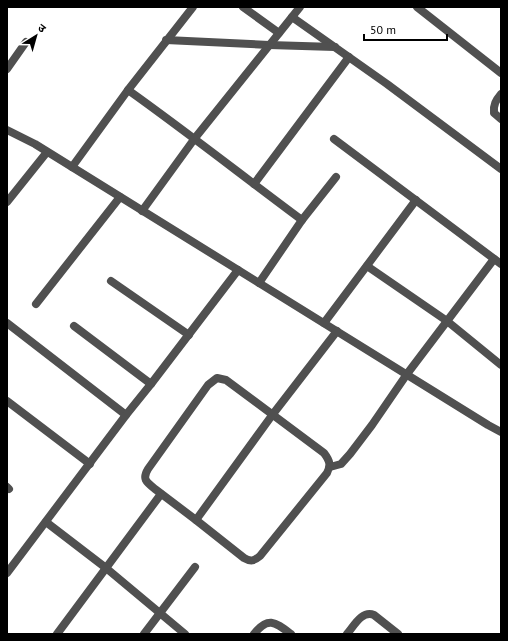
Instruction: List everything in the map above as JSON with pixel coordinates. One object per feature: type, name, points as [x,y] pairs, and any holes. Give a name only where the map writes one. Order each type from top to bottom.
[{"type":"street","points":[[72,167],[128,90],[193,7]]},
{"type":"street","points":[[243,7],[278,33]]},
{"type":"street","points":[[142,210],[195,138],[300,7]]},
{"type":"street","points":[[417,7],[501,73]]},
{"type":"street","points":[[292,17],[350,57],[501,169]]},
{"type":"street","points":[[166,40],[335,47]]},
{"type":"street","points":[[7,69],[26,42]]},
{"type":"street","points":[[254,184],[350,57]]},
{"type":"street","points":[[128,90],[195,138],[302,220]]},
{"type":"street","points":[[501,94],[494,105],[494,113],[501,119]]},
{"type":"street","points":[[7,130],[72,167],[501,432]]},
{"type":"street","points":[[330,467],[330,462],[324,453],[273,414],[226,380],[221,378],[212,381],[145,474],[145,479],[149,484],[244,558],[249,561],[255,560],[260,556],[330,467],[341,464],[346,458],[372,425],[406,374],[447,321],[498,262],[334,139]]},
{"type":"street","points":[[7,202],[46,152]]},
{"type":"street","points":[[259,283],[302,220],[336,177]]},
{"type":"street","points":[[36,304],[120,197]]},
{"type":"street","points":[[324,323],[416,200]]},
{"type":"street","points":[[367,266],[447,321],[501,365]]},
{"type":"street","points":[[7,573],[238,270]]},
{"type":"street","points":[[111,281],[189,335]]},
{"type":"street","points":[[7,323],[126,415]]},
{"type":"street","points":[[74,326],[151,384]]},
{"type":"street","points":[[196,520],[273,414],[337,331]]},
{"type":"street","points":[[7,401],[90,464]]},
{"type":"street","points":[[57,634],[162,494]]},
{"type":"street","points":[[46,522],[106,568],[185,634]]},
{"type":"street","points":[[144,634],[195,567]]},
{"type":"street","points":[[347,634],[362,616],[369,613],[374,615],[398,634]]},
{"type":"street","points":[[254,634],[263,624],[267,622],[276,624],[291,634]]}]
